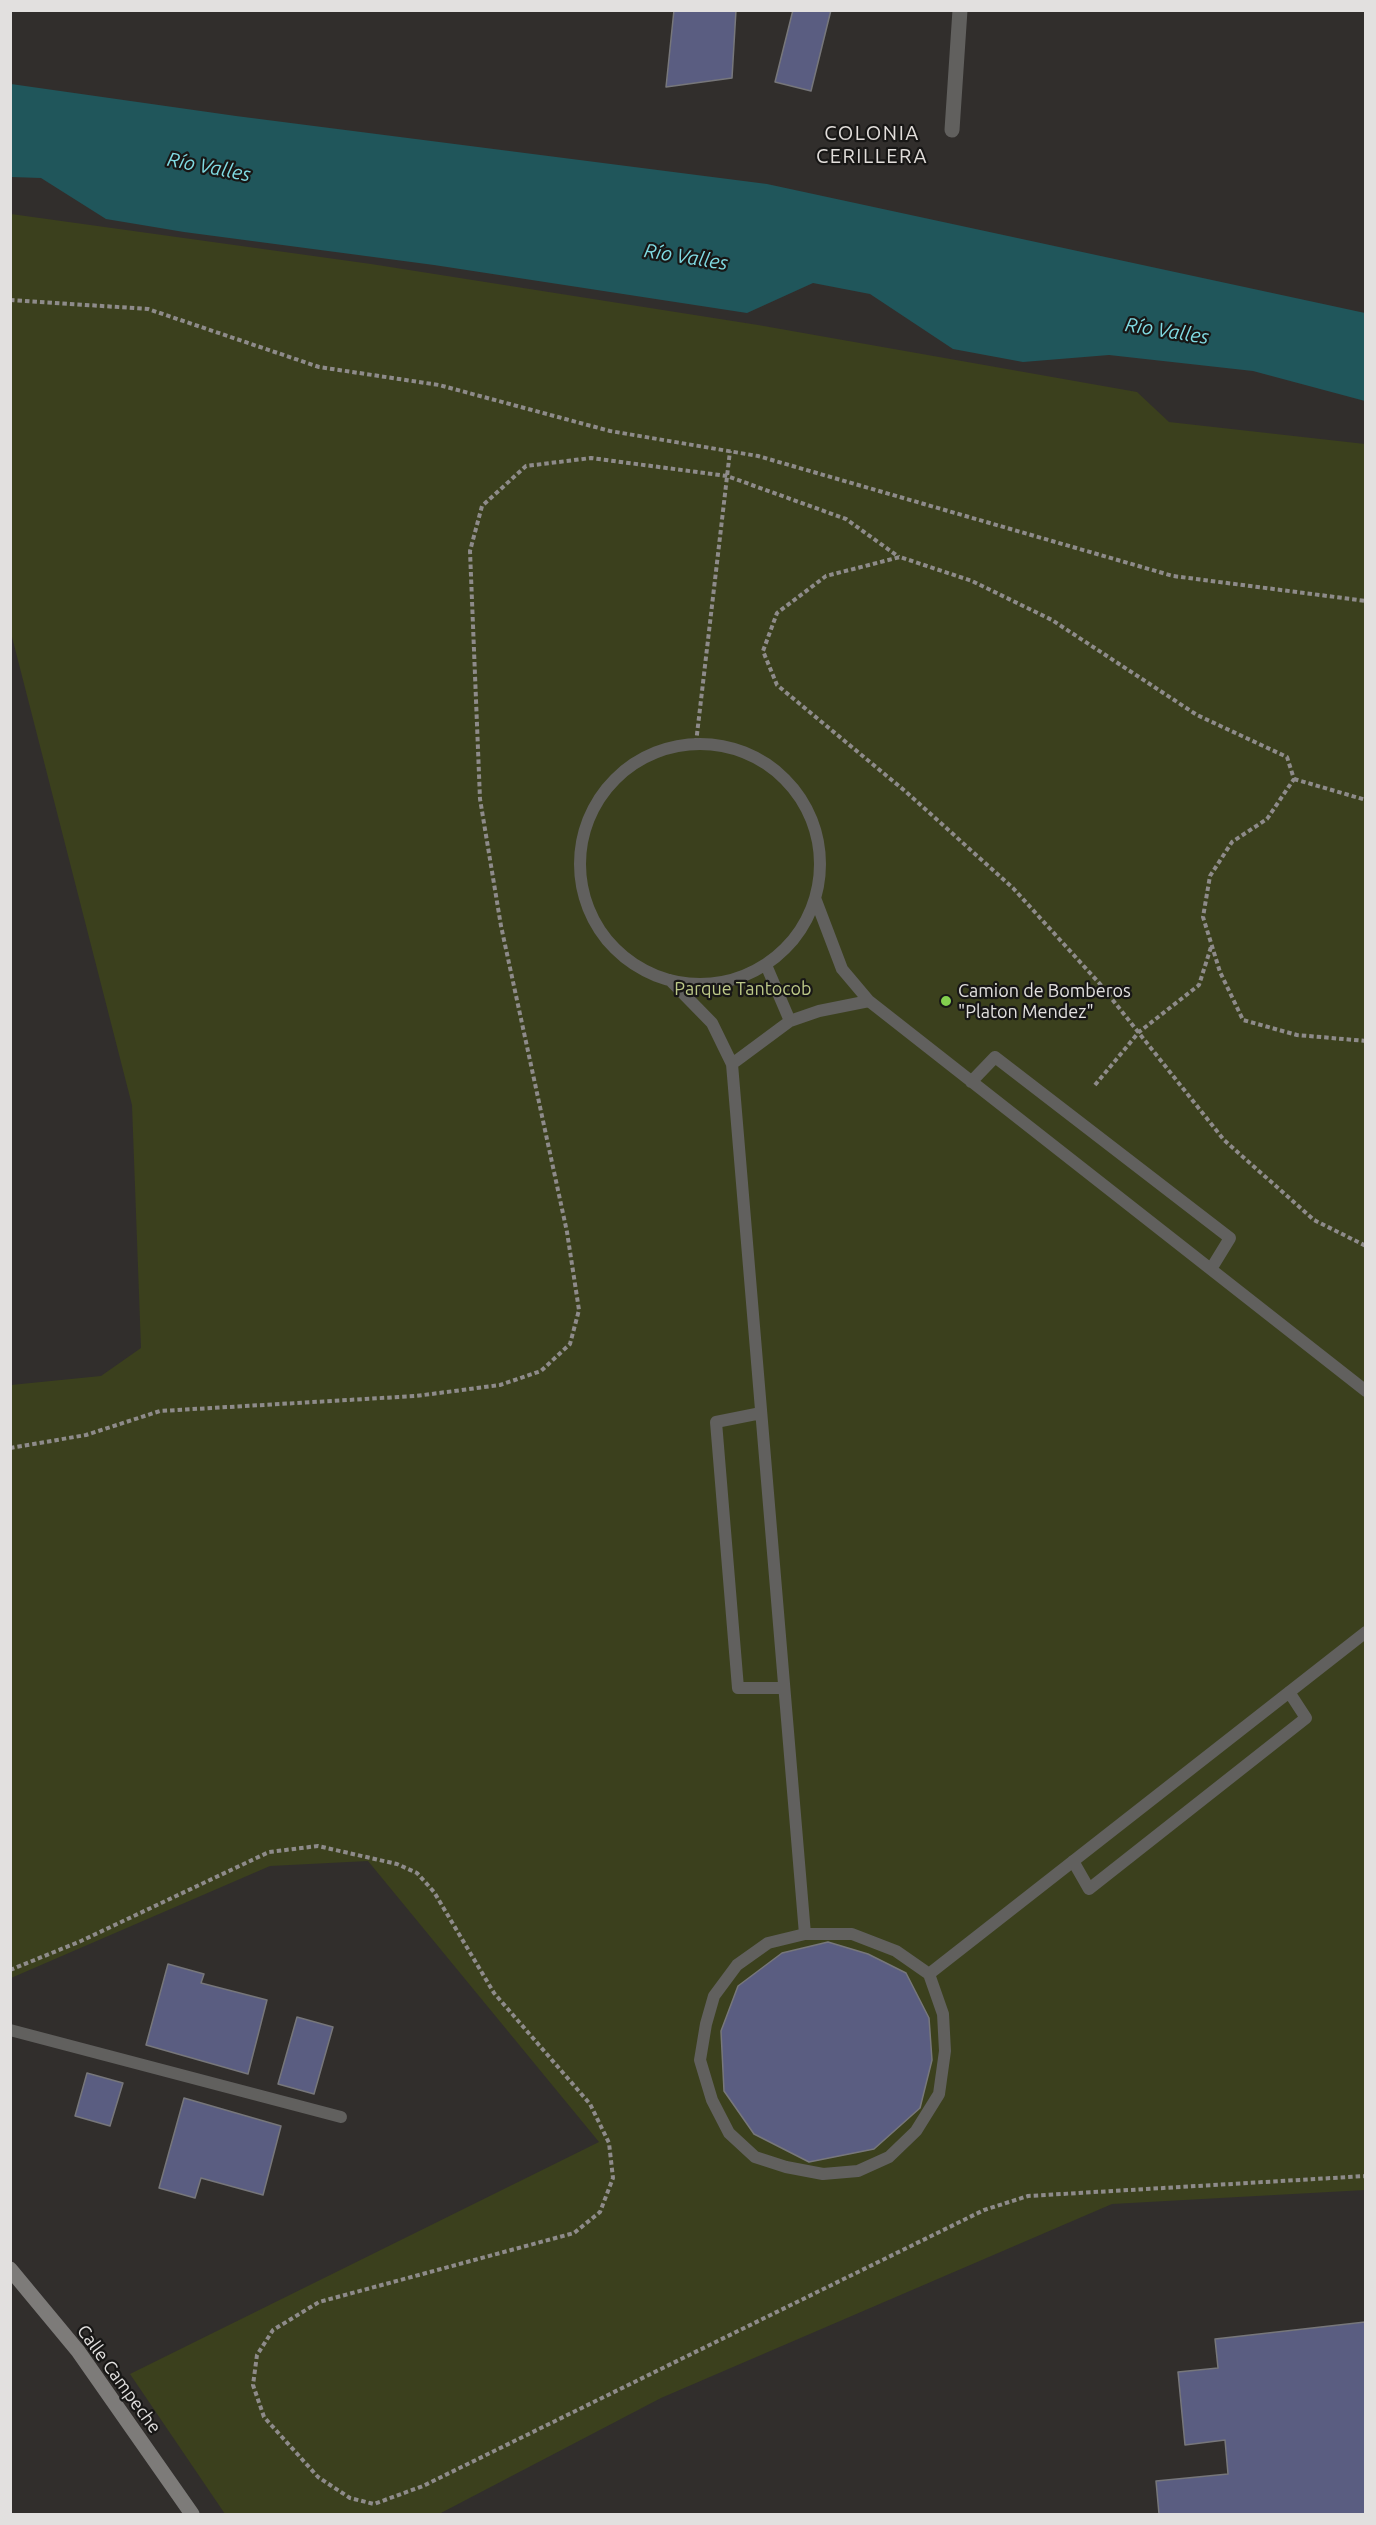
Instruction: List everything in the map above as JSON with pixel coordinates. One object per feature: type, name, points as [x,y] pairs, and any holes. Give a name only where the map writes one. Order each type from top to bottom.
[{"type":"street","points":[[952,130],[960,10]]},
{"type":"street","name":"Calle Campeche","points":[[10,2269],[78,2351],[192,2514]]},
{"type":"lane","points":[[696,743],[734,747],[768,764],[796,790],[813,823],[820,861],[815,898],[796,936],[766,965],[728,982],[686,985],[646,973],[613,948],[589,914],[579,873],[584,831],[599,796],[626,768],[659,750],[696,743]]},
{"type":"lane","points":[[815,898],[842,969],[869,1001],[1365,1391]]},
{"type":"lane","points":[[766,965],[790,1021]]},
{"type":"lane","points":[[670,980],[712,1023],[732,1064],[805,1934]]},
{"type":"lane","points":[[732,1064],[790,1021],[819,1011],[869,1001]]},
{"type":"lane","points":[[971,1082],[995,1057],[1230,1238],[1211,1269]]},
{"type":"lane","points":[[761,1413],[716,1422],[738,1688],[784,1688]]},
{"type":"lane","points":[[929,1974],[1365,1632]]},
{"type":"lane","points":[[1073,1862],[1089,1889],[1306,1718],[1288,1692]]},
{"type":"lane","points":[[805,1934],[852,1934],[896,1952],[929,1974],[943,2014],[945,2051],[939,2094],[916,2131],[889,2157],[858,2171],[823,2174],[786,2168],[755,2157],[729,2133],[712,2100],[700,2060],[706,2024],[714,1996],[737,1965],[768,1943],[805,1934]]},
{"type":"lane","points":[[10,2030],[341,2117]]},
{"type":"path","points":[[10,300],[148,309],[319,366],[440,385],[610,431],[758,456],[1173,576],[1365,601]]},
{"type":"path","points":[[696,743],[730,451]]},
{"type":"path","points":[[10,1448],[86,1435],[160,1411],[416,1396],[500,1385],[541,1371],[570,1344],[579,1310],[567,1232],[501,926],[480,799],[470,551],[482,506],[526,466],[591,459],[727,476],[846,519],[900,557],[972,581],[1052,620],[1197,715],[1287,757],[1294,779]]},
{"type":"path","points":[[900,557],[826,576],[777,613],[763,651],[777,686],[905,791],[1013,888],[1100,984],[1224,1140],[1314,1220],[1365,1246]]},
{"type":"path","points":[[1294,779],[1365,800]]},
{"type":"path","points":[[1294,779],[1267,819],[1232,842],[1210,876],[1203,917],[1220,972],[1243,1020],[1297,1035],[1365,1041]]},
{"type":"path","points":[[1095,1086],[1138,1032],[1199,985],[1211,945]]},
{"type":"path","points":[[10,1970],[81,1941],[269,1852],[318,1846],[397,1864],[417,1873],[434,1893],[494,1993],[590,2104],[609,2143],[613,2178],[600,2212],[574,2233],[319,2302],[273,2330],[257,2355],[253,2385],[264,2417],[318,2477],[350,2499],[374,2504],[423,2486],[984,2210],[1028,2196],[1365,2176]]},
{"type":"green space","name":"Parque Tantocob","points":[[11,214],[371,264],[758,325],[1137,392],[1169,422],[1365,444],[1365,2190],[1112,2204],[661,2398],[439,2514],[225,2514],[130,2374],[599,2142],[368,1861],[270,1866],[11,1978],[11,1385],[101,1376],[141,1348],[132,1105],[11,633]]},
{"type":"water","name":"Río Valles","points":[[11,84],[236,116],[767,184],[1365,313],[1365,401],[1253,371],[1109,355],[1023,362],[953,349],[870,294],[813,283],[747,313],[434,265],[184,232],[106,219],[41,178],[11,177]]},
{"type":"building","points":[[674,10],[736,10],[732,78],[666,87]]},
{"type":"building","points":[[793,10],[831,10],[811,91],[775,82]]},
{"type":"building","points":[[828,1942],[868,1954],[906,1973],[929,2018],[932,2060],[920,2108],[874,2149],[809,2162],[754,2134],[724,2091],[721,2031],[738,1986],[782,1953]]},
{"type":"building","points":[[168,1964],[204,1974],[201,1983],[267,2000],[248,2074],[146,2045]]},
{"type":"building","points":[[297,2017],[333,2027],[314,2094],[278,2084]]},
{"type":"building","points":[[87,2073],[123,2083],[110,2126],[75,2116]]},
{"type":"building","points":[[184,2098],[281,2126],[263,2195],[201,2178],[195,2198],[159,2188]]},
{"type":"building","points":[[1365,2322],[1365,2514],[1159,2514],[1156,2481],[1228,2474],[1225,2440],[1185,2445],[1178,2372],[1218,2368],[1215,2339]]},
{"type":"place","name":"Camion de Bomberos \"Platon Mendez\"","points":[[946,1001]]},
{"type":"district","name":"COLONIA CERILLERA","points":[[872,144]]}]
